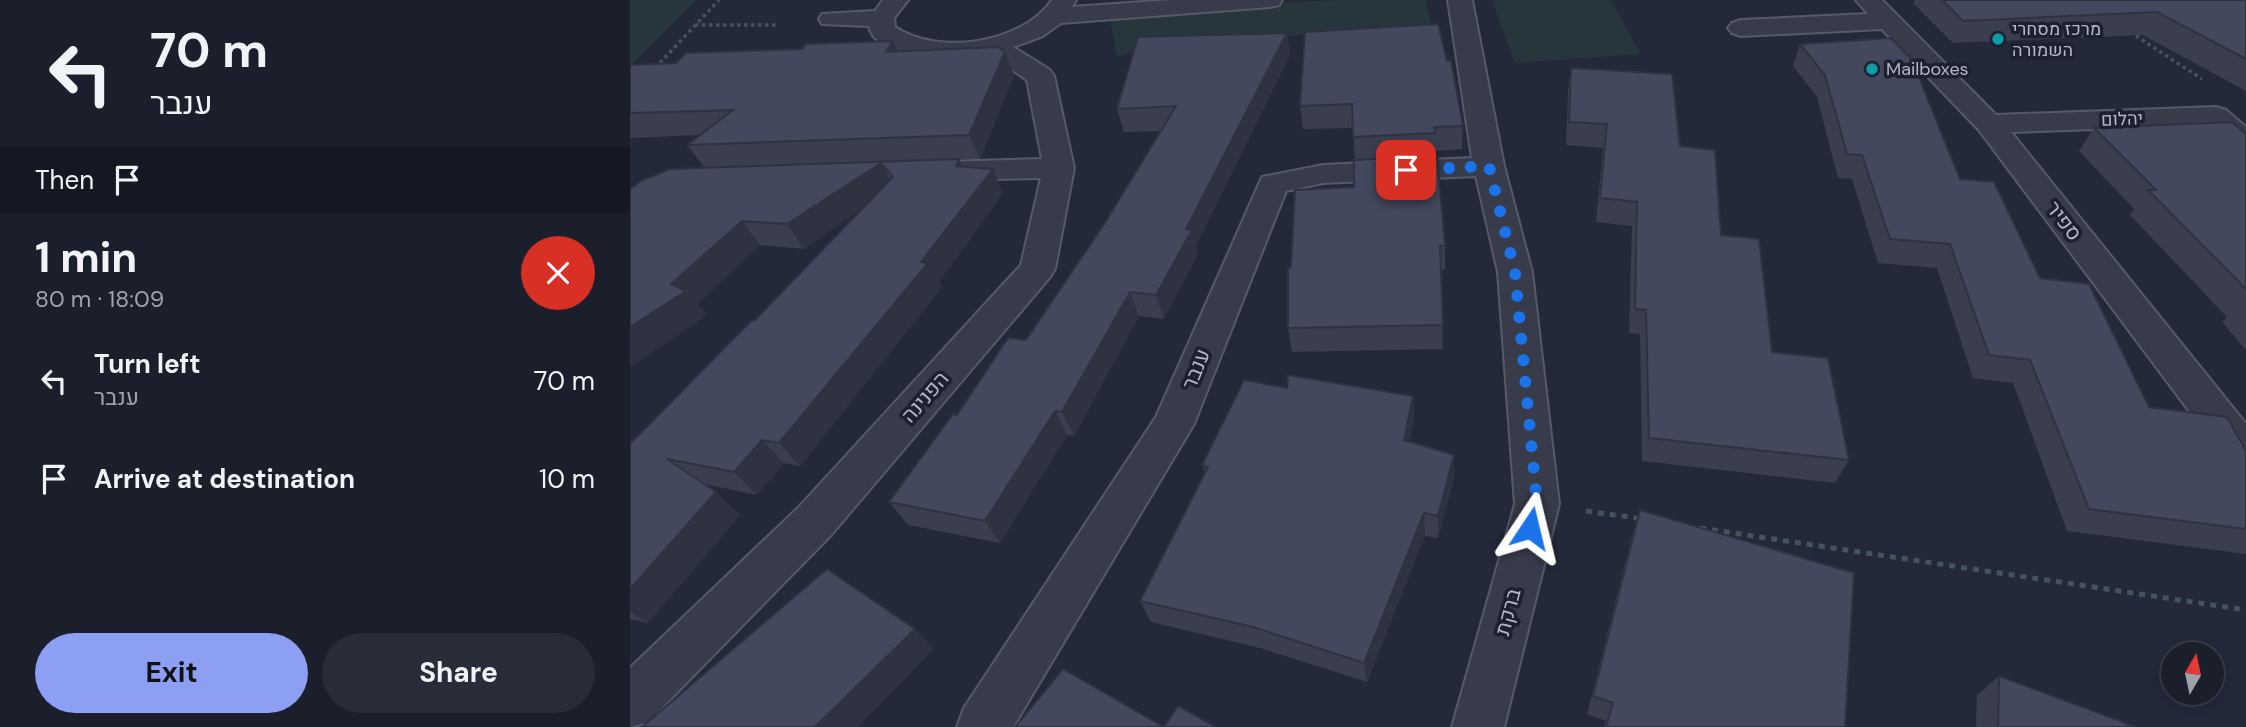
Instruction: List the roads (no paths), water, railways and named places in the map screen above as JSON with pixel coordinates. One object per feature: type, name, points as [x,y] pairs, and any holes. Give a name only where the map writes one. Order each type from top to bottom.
[{"type":"street","points":[[831,19],[889,9],[882,30],[891,40],[909,47],[952,51],[992,45],[1028,33],[1059,8],[1270,0]]},
{"type":"street","name":"ברקת","points":[[1460,0],[1489,166],[1515,272],[1537,504],[1478,727]]},
{"type":"street","name":"ספיר","points":[[1868,0],[1989,124],[2246,455]]},
{"type":"street","points":[[1741,28],[1888,21]]},
{"type":"street","name":"הפנינה","points":[[630,704],[815,520],[1038,269],[1059,168],[1040,76],[992,45]]},
{"type":"street","name":"יהלום","points":[[1989,124],[2216,116],[2246,143]]},
{"type":"street","name":"ענבר","points":[[983,727],[1174,424],[1273,184],[1323,174],[1489,166]]},
{"type":"street","points":[[910,172],[1059,168]]},
{"type":"place","name":"מרכז מסחרי השמורה","points":[[1998,39]]},
{"type":"place","name":"Mailboxes","points":[[1872,69]]}]
